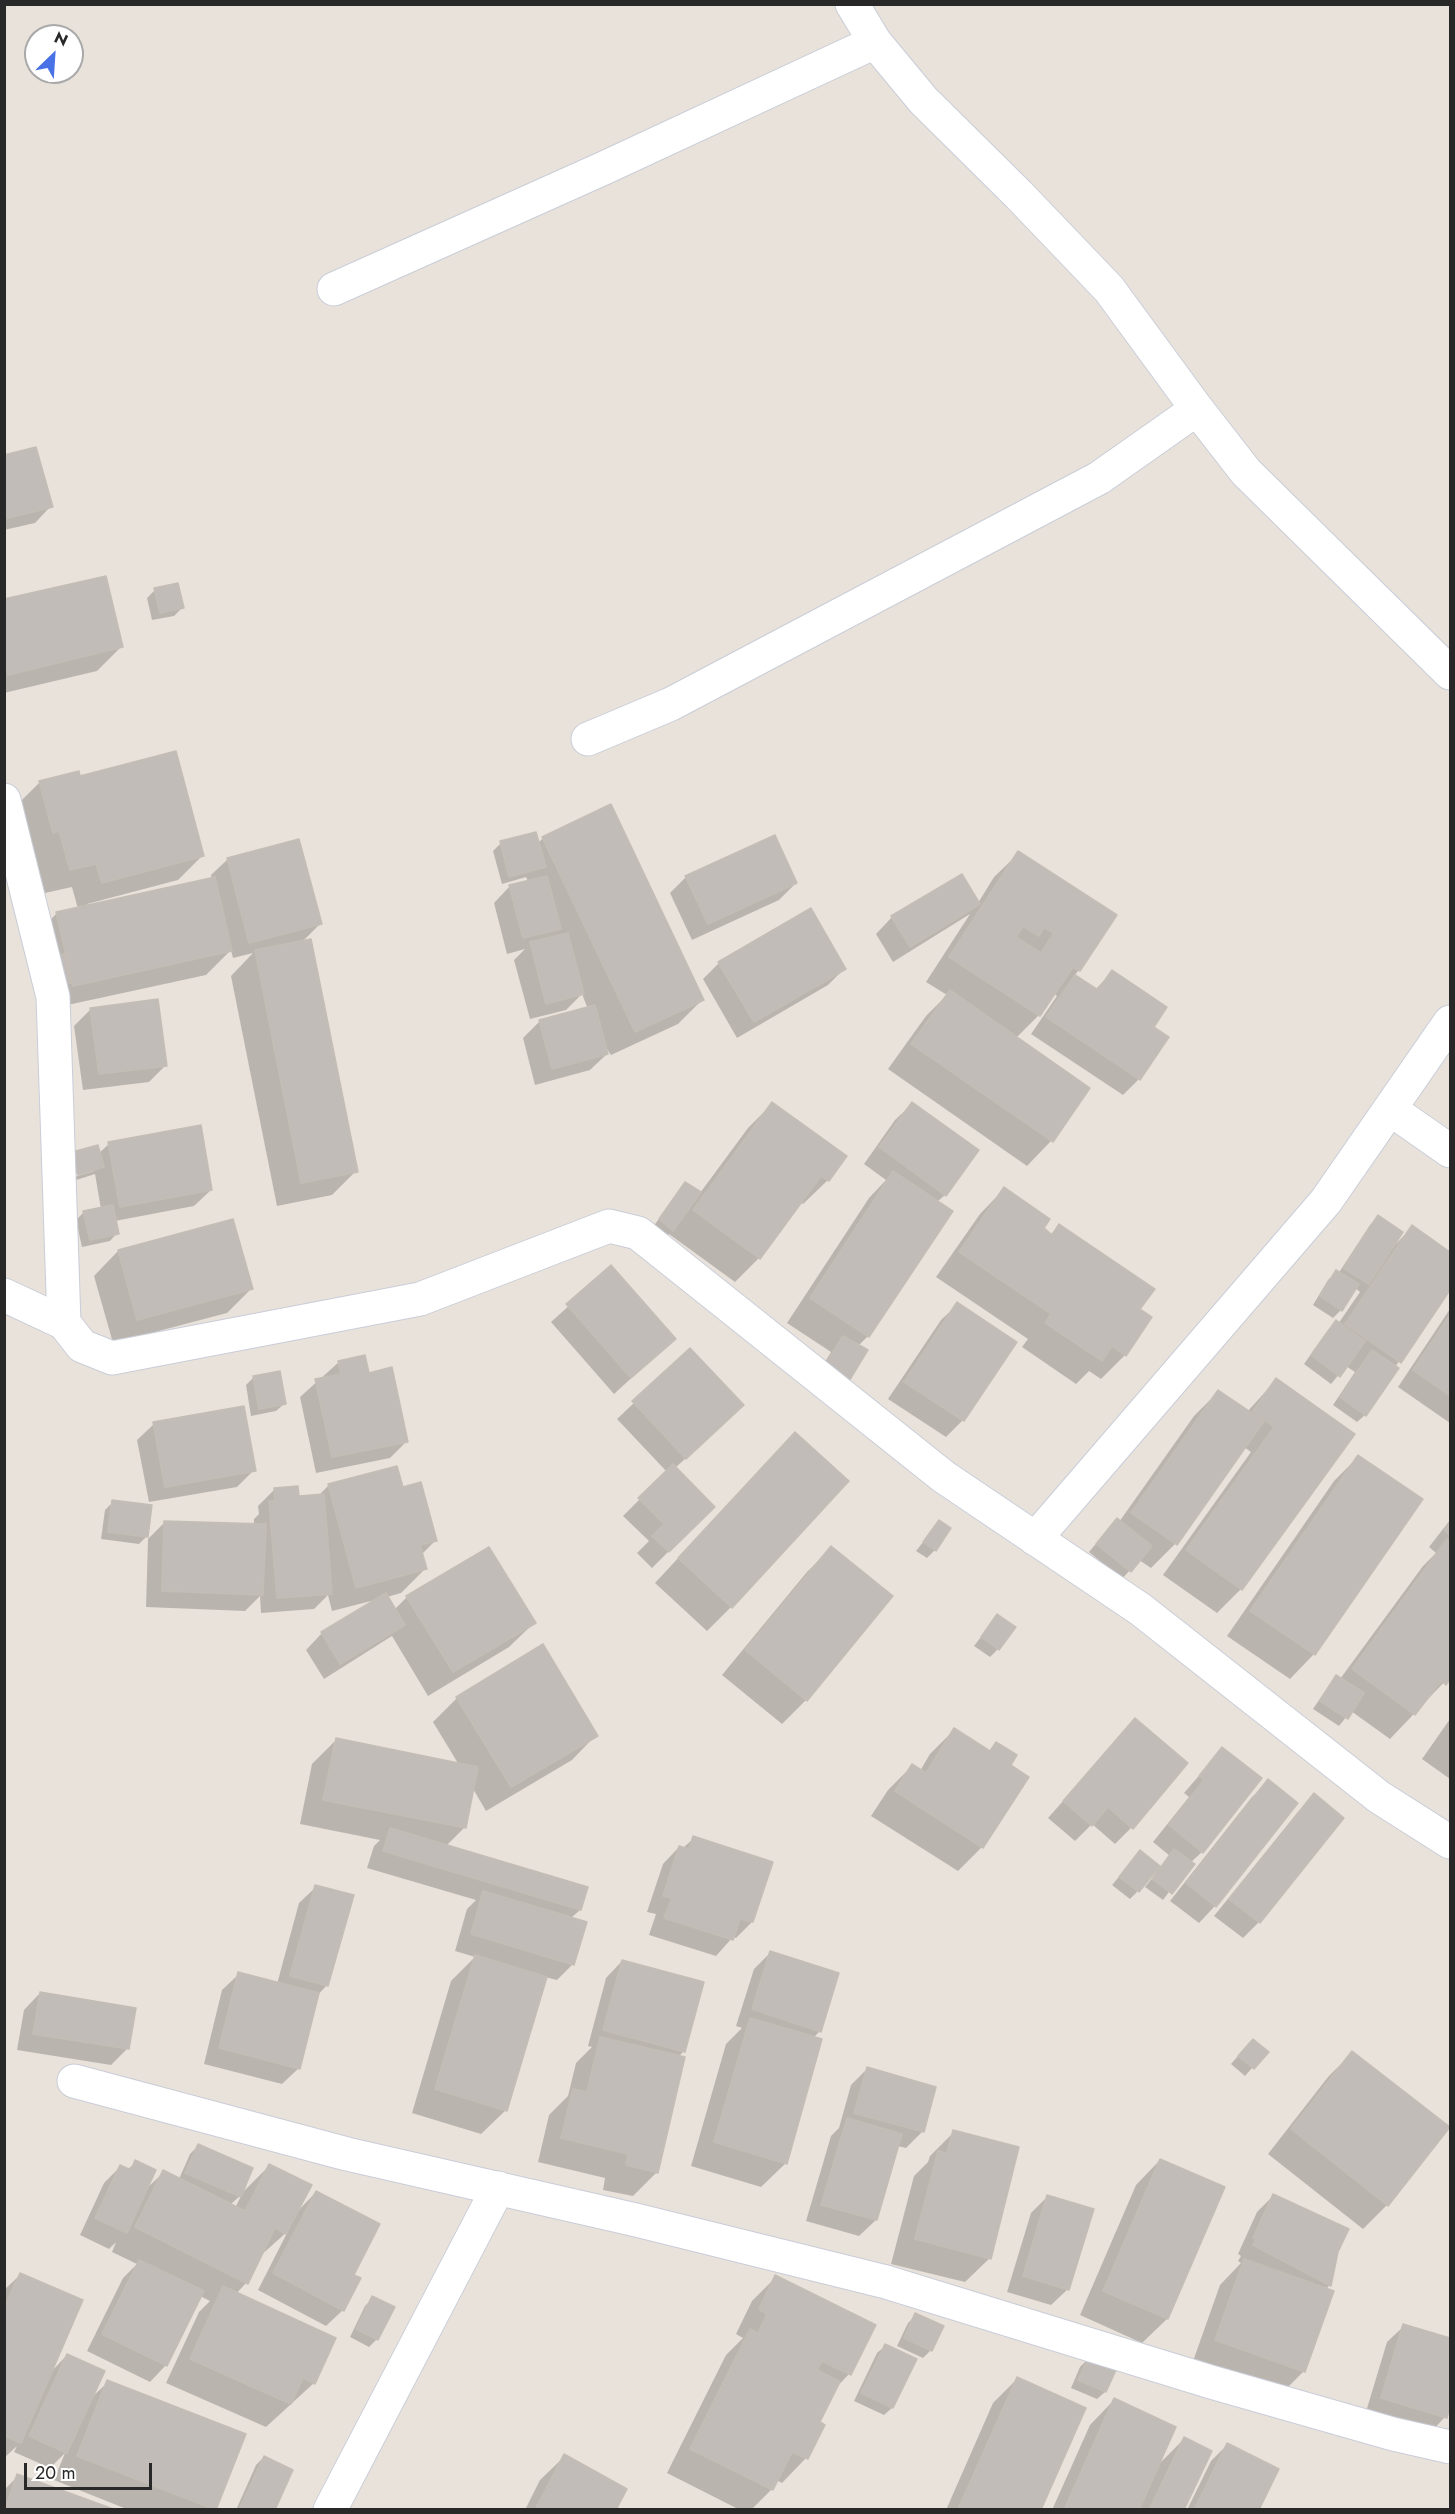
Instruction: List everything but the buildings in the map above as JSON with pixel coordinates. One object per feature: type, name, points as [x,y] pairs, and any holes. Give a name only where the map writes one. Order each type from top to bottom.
[{"type":"street","points":[[852,4],[875,42],[923,100],[1110,289],[1246,472],[1450,672]]},
{"type":"street","points":[[334,289],[604,168],[875,42]]},
{"type":"street","points":[[588,739],[671,704],[1099,478],[1197,409]]},
{"type":"street","points":[[4,800],[53,998],[64,1323]]},
{"type":"street","points":[[1035,1539],[1326,1201],[1450,1022]]},
{"type":"street","points":[[1390,1109],[1450,1151]]},
{"type":"street","points":[[4,1295],[64,1323],[82,1346],[112,1358],[420,1299],[609,1226],[638,1233],[944,1478],[1140,1610],[1379,1797],[1450,1842]]},
{"type":"street","points":[[74,2081],[347,2154],[498,2188],[886,2282],[1222,2385],[1393,2434],[1450,2447]]},
{"type":"street","points":[[330,2510],[498,2188]]}]
